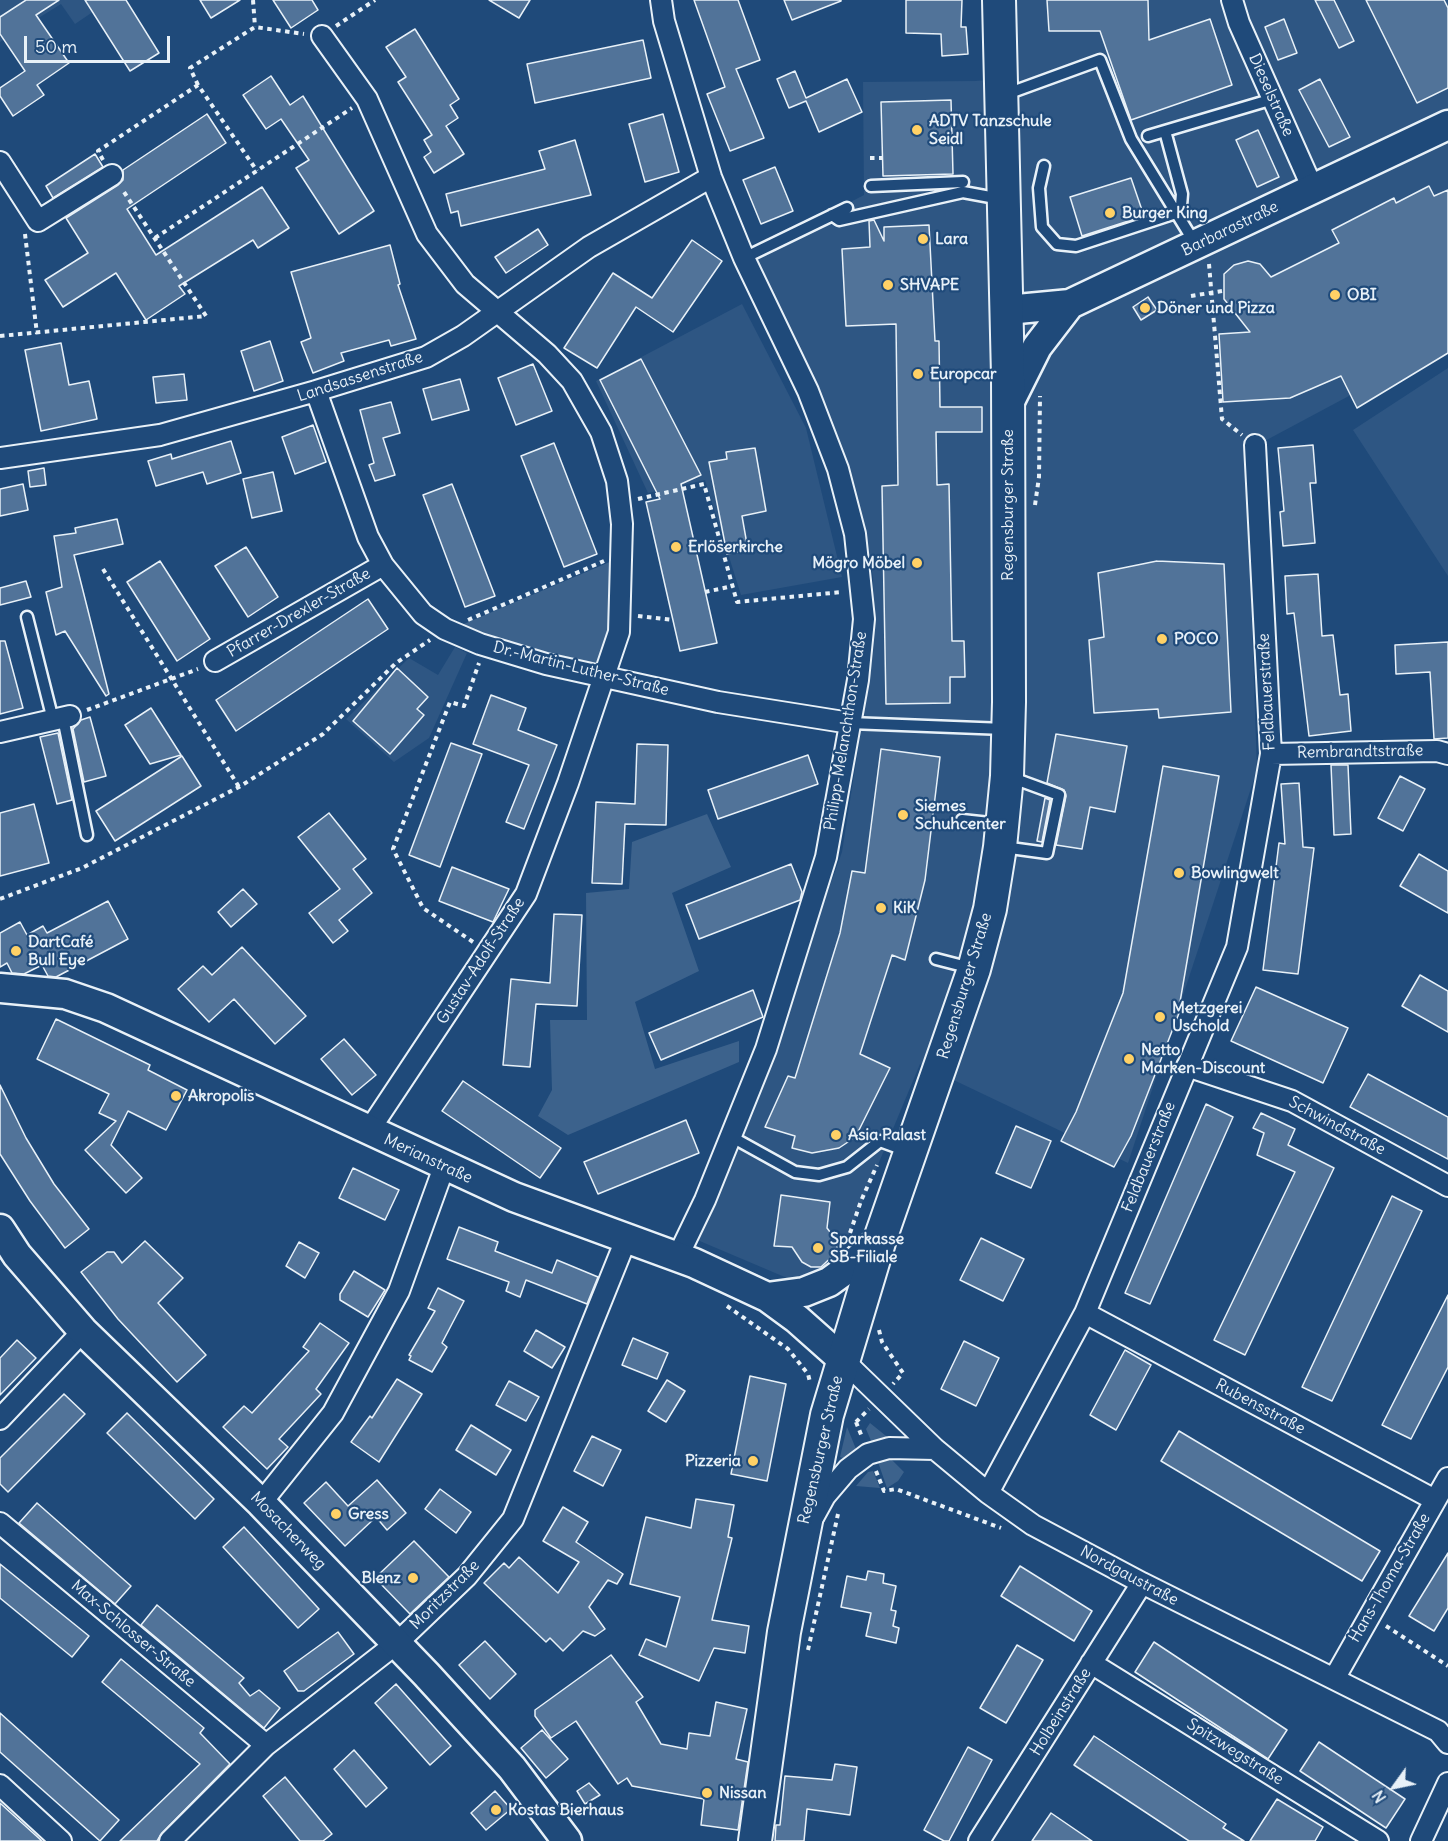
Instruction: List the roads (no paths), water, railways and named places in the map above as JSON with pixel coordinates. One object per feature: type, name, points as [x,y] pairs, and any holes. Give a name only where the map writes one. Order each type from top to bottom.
[{"type":"main road","name":"Regensburger Straße","points":[[755,1841],[784,1632],[827,1415],[880,1239],[898,1148],[974,969],[990,909],[1001,836],[1009,729],[1008,405],[999,0]]},
{"type":"street","name":"Philipp-Melanchthon-Straße","points":[[661,0],[664,21],[711,177],[744,258],[808,391],[838,469],[855,534],[864,619],[858,680],[826,857],[766,1049],[705,1200],[678,1256]]},
{"type":"street","name":"Dieselstraße","points":[[1232,0],[1239,23],[1313,189]]},
{"type":"street","name":"Gustav-Adolf-Straße","points":[[322,36],[367,99],[426,234],[465,284],[547,354],[572,381],[601,432],[617,481],[620,504],[622,553],[619,632],[526,894],[368,1132]]},
{"type":"street","name":"Barbarastraße","points":[[1006,310],[1070,304],[1203,253],[1313,189],[1448,124]]},
{"type":"street","points":[[0,162],[38,221],[112,175]]},
{"type":"street","name":"Landsassenstraße","points":[[0,458],[160,435],[426,357],[463,336],[589,247],[711,177]]},
{"type":"street","points":[[1008,405],[1038,347],[1070,304]]},
{"type":"street","name":"Dr.-Martin-Luther-Straße","points":[[316,391],[368,537],[383,565],[423,614],[445,629],[486,646],[546,664],[718,702],[850,723]]},
{"type":"street","name":"Feldbauerstraße","points":[[988,1492],[1085,1314],[1237,947],[1271,754],[1254,445]]},
{"type":"street","name":"Pfarrer-Drexler-Straße","points":[[215,662],[383,565]]},
{"type":"street","points":[[0,732],[62,718]]},
{"type":"street","name":"Rembrandtstraße","points":[[1271,754],[1437,751],[1448,754]]},
{"type":"street","name":"Merianstraße","points":[[0,988],[65,994],[106,1008],[444,1167],[514,1197],[678,1256],[768,1297],[842,1359]]},
{"type":"street","name":"Schwindstraße","points":[[1187,1066],[1292,1101],[1448,1186]]},
{"type":"street","points":[[261,1503],[333,1413],[399,1291],[444,1167]]},
{"type":"street","name":"Mosacherweg","points":[[0,1229],[17,1255],[83,1331],[261,1503],[397,1642],[512,1768],[557,1836]]},
{"type":"street","name":"Moritzstraße","points":[[181,1837],[266,1745],[397,1642],[467,1576],[513,1519],[627,1237]]},
{"type":"street","points":[[768,1297],[804,1292],[829,1282],[851,1266],[880,1239]]},
{"type":"street","name":"Rubensstraße","points":[[1085,1314],[1435,1500]]},
{"type":"street","points":[[0,1419],[83,1331]]},
{"type":"street","name":"Nordgaustraße","points":[[842,1359],[935,1449],[988,1492],[1033,1524],[1142,1583],[1438,1731],[1448,1743]]},
{"type":"street","points":[[801,1539],[825,1496],[848,1469],[868,1454],[889,1448],[935,1449]]},
{"type":"street","name":"Hans-Thoma-Straße","points":[[1334,1679],[1448,1478]]},
{"type":"street","name":"Max-Schlosser-Straße","points":[[0,1523],[266,1745]]},
{"type":"street","name":"Holbeinstraße","points":[[980,1841],[1142,1583]]},
{"type":"street","name":"Spitzwegstraße","points":[[1091,1664],[1378,1841]]},
{"type":"street","points":[[1421,1841],[1448,1783]]},
{"type":"street","points":[[0,1785],[61,1841]]},
{"type":"lane","points":[[1002,95],[1100,60],[1131,139],[1203,253]]},
{"type":"lane","points":[[1148,136],[1273,99]]},
{"type":"lane","points":[[1165,131],[1182,194],[1178,216]]},
{"type":"lane","points":[[1044,166],[1039,188],[1042,227],[1057,244],[1076,246],[1178,216]]},
{"type":"lane","points":[[871,186],[963,182]]},
{"type":"lane","points":[[832,214],[839,220],[963,192],[1004,200]]},
{"type":"lane","points":[[744,258],[847,208]]},
{"type":"lane","points":[[27,617],[62,718],[87,835]]},
{"type":"lane","points":[[850,723],[1009,729]]},
{"type":"lane","points":[[962,820],[1047,853],[1059,795],[1007,776]]},
{"type":"lane","points":[[936,959],[974,969]]},
{"type":"lane","points":[[730,1136],[795,1172],[819,1175],[847,1167],[880,1142],[898,1148]]},
{"type":"place","name":"ADTV Tanzschule Seidl","points":[[917,130]]},
{"type":"place","name":"Burger King","points":[[1110,213]]},
{"type":"place","name":"Lara","points":[[923,239]]},
{"type":"place","name":"SHVAPE","points":[[888,285]]},
{"type":"place","name":"OBI","points":[[1335,295]]},
{"type":"place","name":"Döner und Pizza","points":[[1145,308]]},
{"type":"place","name":"Europcar","points":[[918,374]]},
{"type":"place","name":"Erlöserkirche","points":[[676,547]]},
{"type":"place","name":"Mögro Möbel","points":[[917,563]]},
{"type":"place","name":"POCO","points":[[1162,639]]},
{"type":"place","name":"Siemes Schuhcenter","points":[[903,815]]},
{"type":"place","name":"Bowlingwelt","points":[[1179,873]]},
{"type":"place","name":"KiK","points":[[881,908]]},
{"type":"place","name":"DartCafé Bull Eye","points":[[16,951]]},
{"type":"place","name":"Metzgerei Uschold","points":[[1160,1017]]},
{"type":"place","name":"Netto Marken-Discount","points":[[1129,1059]]},
{"type":"place","name":"Akropolis","points":[[176,1096]]},
{"type":"place","name":"Asia Palast","points":[[836,1135]]},
{"type":"place","name":"Sparkasse SB-Filiale","points":[[818,1248]]},
{"type":"place","name":"Pizzeria","points":[[753,1461]]},
{"type":"place","name":"Gress","points":[[336,1514]]},
{"type":"place","name":"Blenz","points":[[413,1578]]},
{"type":"place","name":"Nissan","points":[[707,1793]]},
{"type":"place","name":"Kostas Bierhaus","points":[[496,1810]]}]
